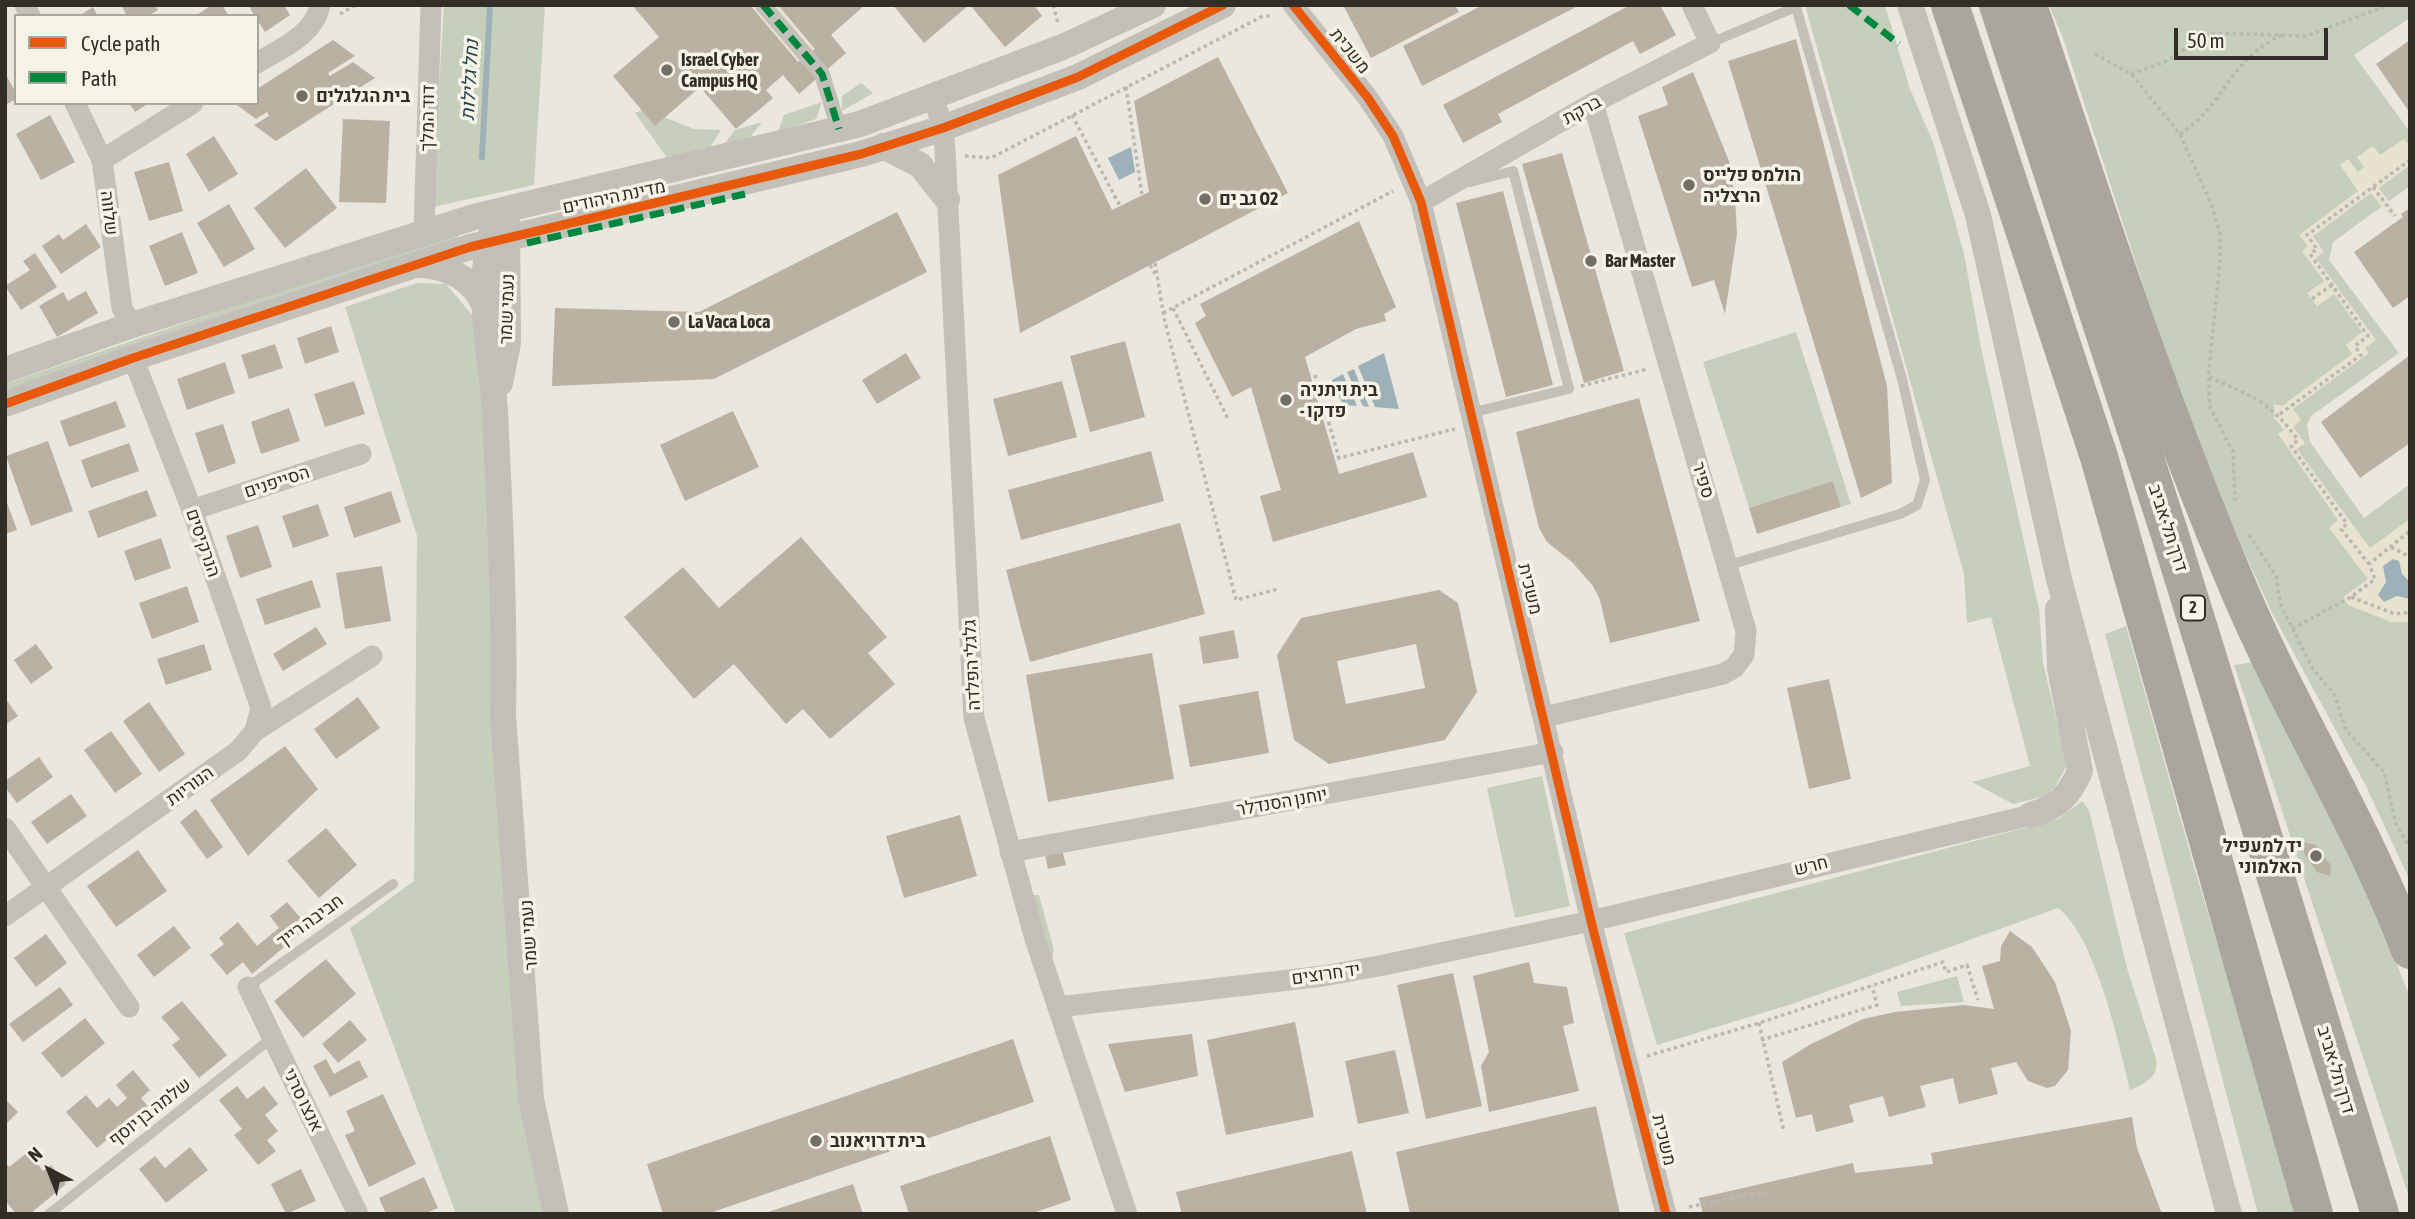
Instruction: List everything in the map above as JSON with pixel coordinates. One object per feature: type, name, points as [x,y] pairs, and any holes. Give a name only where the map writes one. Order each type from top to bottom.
[{"type":"highway","points":[[1950,5],[2099,457],[2314,1214]]},
{"type":"highway","name":"דרך תל-אביב","points":[[1998,5],[2170,535],[2380,1214]]},
{"type":"highway","points":[[2028,5],[2117,275],[2221,547],[2266,652],[2374,866],[2410,950]]},
{"type":"street","points":[[259,62],[305,33],[316,20],[320,5]]},
{"type":"street","name":"דוד המלך","points":[[424,231],[431,5]]},
{"type":"street","points":[[763,5],[822,74],[839,129]]},
{"type":"street","name":"מדינת היהודים","points":[[5,370],[132,325],[424,231],[503,209],[839,129],[1065,46],[1153,5]]},
{"type":"street","name":"מדינת היהודים","points":[[5,404],[133,358],[498,239],[671,201],[943,128],[1078,77],[1223,5]]},
{"type":"street","name":"משכית","points":[[1293,5],[1368,98],[1387,126],[1406,162],[1421,202],[1463,421],[1545,717],[1591,921],[1666,1214]]},
{"type":"street","points":[[1692,5],[1710,43]]},
{"type":"street","points":[[1910,5],[1978,215],[2059,579],[2229,1214]]},
{"type":"street","name":"ברקת","points":[[1421,202],[1593,103],[1710,43]]},
{"type":"street","name":"גלגלי הפלדה","points":[[933,96],[943,128],[974,718],[1035,939],[1127,1214]]},
{"type":"street","name":"ספיר","points":[[1545,717],[1723,674],[1734,668],[1744,655],[1746,631],[1593,103]]},
{"type":"street","name":"שלווה","points":[[76,105],[102,160],[122,307],[132,325]]},
{"type":"street","points":[[102,160],[190,105]]},
{"type":"street","points":[[883,146],[920,165],[947,199]]},
{"type":"street","name":"נעמי שמר","points":[[503,209],[484,305],[495,409],[504,653],[541,1095],[568,1214]]},
{"type":"street","points":[[508,275],[518,253],[535,230]]},
{"type":"street","name":"נעמי שמר","points":[[495,409],[508,343],[508,275],[498,239]]},
{"type":"street","points":[[418,264],[457,274],[473,286],[484,305]]},
{"type":"street","name":"הנרקיסים","points":[[133,358],[192,510],[261,708],[255,731]]},
{"type":"street","name":"הסייפנים","points":[[192,510],[361,454]]},
{"type":"street","points":[[2031,815],[2050,810],[2063,801],[2080,771],[2060,668],[2057,632],[2059,579]]},
{"type":"street","name":"נעמי שמר","points":[[504,653],[503,716],[531,1099],[556,1214]]},
{"type":"street","name":"הנוריות","points":[[5,916],[47,889],[238,751],[255,731],[372,656]]},
{"type":"street","name":"יוחנן הסנדלר","points":[[1010,852],[1553,752]]},
{"type":"street","name":"חרש","points":[[1591,921],[1869,852],[1945,838],[2031,815]]},
{"type":"street","points":[[5,828],[129,1007]]},
{"type":"street","name":"יד חרוצים","points":[[1058,1007],[1323,976],[1591,921]]},
{"type":"street","name":"אנצו סרני","points":[[248,987],[358,1214]]},
{"type":"lane","points":[[1710,43],[1796,7],[1902,379],[1925,480],[1917,505],[1900,514],[1729,565]]},
{"type":"lane","points":[[1440,191],[1513,171],[1569,389],[1463,421]]},
{"type":"lane","name":"חביבה רייך","points":[[248,987],[393,884]]},
{"type":"lane","name":"שלמה בן יוסף","points":[[49,1214],[273,1037]]},
{"type":"path","points":[[2131,74],[2163,63],[2211,33],[2306,36],[2389,5]]},
{"type":"path","points":[[961,156],[991,158],[1263,16],[1270,16]]},
{"type":"path","points":[[2180,134],[2195,124],[2232,73],[2251,54],[2283,35]]},
{"type":"path","points":[[2095,54],[2131,74],[2180,134],[2211,204],[2220,233],[2219,293],[2209,377],[2209,405],[2233,452],[2235,509]]},
{"type":"path","points":[[1126,87],[1142,195]]},
{"type":"path","points":[[1072,115],[1120,206]]},
{"type":"path","points":[[2280,414],[2361,355],[2355,346],[2368,337],[2310,254],[2317,249],[2307,235],[2410,160]]},
{"type":"path","points":[[2373,187],[2395,216]]},
{"type":"path","points":[[1163,313],[1394,191]]},
{"type":"path","points":[[1153,264],[1236,600],[1278,589]]},
{"type":"path","points":[[2312,299],[2332,285]]},
{"type":"path","points":[[1173,308],[1229,421]]},
{"type":"path","points":[[1569,389],[1635,372]]},
{"type":"path","points":[[1315,375],[1339,458],[1463,421]]},
{"type":"path","points":[[2209,377],[2257,398],[2280,414],[2298,440],[2291,446],[2347,524],[2342,528],[2369,564],[2375,579],[2351,597],[2292,629]]},
{"type":"path","points":[[2246,531],[2276,576],[2281,606],[2313,669],[2334,694],[2346,730],[2385,772],[2396,824],[2410,848]]},
{"type":"path","points":[[2369,564],[2410,531]]},
{"type":"path","points":[[2404,536],[2410,538]]},
{"type":"path","points":[[2391,547],[2410,557]]},
{"type":"path","points":[[2351,597],[2386,612],[2408,614]]},
{"type":"path","points":[[1628,1062],[1759,1023],[1942,962],[1945,972],[1967,965],[1978,1000]]},
{"type":"path","points":[[1761,1040],[1877,1005],[1872,986]]},
{"type":"path","points":[[1759,1023],[1784,1132]]},
{"type":"path","points":[[1689,1207],[1758,1192],[1772,1196]]},
{"type":"green space","points":[[444,5],[545,5],[534,185],[432,207]]},
{"type":"green space","points":[[1805,5],[1885,5],[1910,89],[1933,142],[1964,254],[1981,348],[2039,609],[2043,663],[2064,751],[2066,767],[2055,787],[2045,796],[2013,804],[1972,782],[2030,766],[1991,617],[1967,623],[1964,574]]},
{"type":"green space","points":[[2049,5],[2410,5],[2410,18],[2354,55],[2410,132],[2410,186],[2333,242],[2329,260],[2399,353],[2311,416],[2307,425],[2310,442],[2364,518],[2410,484],[2410,519],[2354,561],[2368,579],[2352,604],[2391,622],[2410,619],[2410,881],[2365,784],[2273,615],[2183,409],[2063,38]]},
{"type":"green space","points":[[861,83],[873,93],[842,111],[842,96]]},
{"type":"green space","points":[[822,102],[816,119],[778,132],[784,115]]},
{"type":"green space","points":[[644,109],[694,129],[721,130],[707,152],[670,162],[635,113]]},
{"type":"green space","points":[[762,122],[746,142],[721,148],[735,130]]},
{"type":"green space","points":[[457,230],[458,241],[5,391],[5,384]]},
{"type":"green space","points":[[417,283],[446,284],[478,322],[547,1214],[456,1214],[350,928],[414,881],[417,536],[345,307]]},
{"type":"green space","points":[[1796,332],[1851,504],[1841,507],[1833,481],[1749,508],[1703,362]]},
{"type":"green space","points":[[2126,626],[2195,870],[2299,1214],[2258,1214],[2105,634]]},
{"type":"green space","points":[[2255,662],[2373,906],[2410,997],[2410,1200],[2234,665]]},
{"type":"green space","points":[[1542,776],[1570,906],[1515,918],[1487,788]]},
{"type":"green space","points":[[2082,801],[2089,810],[2127,968],[2156,1059],[2155,1071],[2146,1082],[2130,1090],[2112,1019],[2094,965],[2071,922],[2058,908],[1792,1004],[1657,1045],[1624,933],[2058,819]]},
{"type":"green space","points":[[1032,895],[1039,895],[1054,950],[1052,958]]},
{"type":"green space","points":[[1957,976],[1964,1002],[1901,1006],[1897,992]]},
{"type":"shaded area","points":[[750,5],[778,5],[830,67],[814,81]]},
{"type":"shaded area","points":[[2404,139],[2410,146],[2410,165],[2379,188],[2398,214],[2391,219],[2371,193],[2313,236],[2324,252],[2316,258],[2376,340],[2365,348],[2369,353],[2293,409],[2301,420],[2293,427],[2305,443],[2297,449],[2370,548],[2410,519],[2410,622],[2391,622],[2348,605],[2343,597],[2368,579],[2329,528],[2338,520],[2278,434],[2284,430],[2274,418],[2274,404],[2282,406],[2352,354],[2346,345],[2362,332],[2334,294],[2317,306],[2307,293],[2324,281],[2302,251],[2308,246],[2299,235],[2358,191],[2340,165],[2348,159],[2358,172],[2364,167],[2357,157],[2373,146],[2380,155]]},
{"type":"shaded area","points":[[1131,147],[1135,172],[1119,180],[1108,158]]},
{"type":"shaded area","points":[[1384,353],[1399,409],[1375,407],[1358,366]]},
{"type":"shaded area","points":[[1354,369],[1369,407],[1363,406],[1347,372]]},
{"type":"shaded area","points":[[1343,374],[1357,406],[1343,405],[1332,380]]},
{"type":"shaded area","points":[[2393,559],[2399,561],[2402,574],[2410,582],[2410,599],[2397,596],[2384,602],[2378,595],[2386,582],[2383,566]]},
{"type":"building","points":[[121,5],[155,5],[158,10],[151,14],[126,14]]},
{"type":"building","points":[[212,5],[222,5],[228,14],[198,14]]},
{"type":"building","points":[[248,5],[284,5],[290,15],[265,32],[259,22],[259,14],[254,14]]},
{"type":"building","points":[[632,5],[750,5],[798,62],[815,49],[778,5],[865,5],[831,35],[846,53],[799,94],[783,75],[766,90],[773,98],[736,129],[700,87],[655,126],[613,76],[659,37]]},
{"type":"building","points":[[893,5],[969,5],[924,43]]},
{"type":"building","points":[[970,5],[1034,5],[1042,16],[1005,47]]},
{"type":"building","points":[[1343,5],[1455,5],[1459,12],[1371,58]]},
{"type":"building","points":[[1483,5],[1580,5],[1422,86],[1403,46]]},
{"type":"building","points":[[1630,5],[1660,5],[1676,35],[1640,54],[1633,41],[1498,114],[1502,122],[1463,143],[1443,105]]},
{"type":"building","points":[[93,7],[97,14],[82,14]]},
{"type":"building","points":[[1796,39],[1887,386],[1892,483],[1861,498],[1728,61]]},
{"type":"building","name":"בית הגלגלים","points":[[333,40],[355,56],[328,73],[330,76],[353,62],[375,78],[276,141],[254,125],[269,116],[267,112],[256,119],[237,105],[259,105],[259,88]]},
{"type":"building","points":[[2410,40],[2410,113],[2376,64]]},
{"type":"building","name":"גב ים O2","points":[[1218,57],[1288,193],[1020,333],[998,175],[1076,136],[1112,210],[1149,192],[1134,101]]},
{"type":"building","points":[[1693,72],[1729,161],[1735,196],[1737,234],[1725,314],[1714,280],[1692,287],[1638,116],[1668,105],[1662,87]]},
{"type":"building","points":[[5,73],[14,89],[14,100],[5,105]]},
{"type":"building","points":[[130,105],[146,105],[135,112]]},
{"type":"building","points":[[50,115],[75,162],[41,180],[16,134]]},
{"type":"building","points":[[343,119],[390,121],[386,203],[339,202]]},
{"type":"building","points":[[214,136],[238,174],[209,192],[186,154]]},
{"type":"building","points":[[1562,153],[1624,371],[1584,383],[1522,164]]},
{"type":"building","points":[[169,162],[183,211],[149,221],[134,172]]},
{"type":"building","points":[[306,168],[337,208],[285,248],[254,208]]},
{"type":"building","points":[[1503,191],[1553,385],[1506,397],[1456,203]]},
{"type":"building","points":[[229,204],[255,249],[224,267],[197,223]]},
{"type":"building","points":[[2410,208],[2410,296],[2393,308],[2354,252],[2403,217],[2401,214]]},
{"type":"building","points":[[897,212],[927,272],[714,379],[552,386],[555,308],[699,312]]},
{"type":"building","name":"בית ויתניה - פדקו","points":[[1359,221],[1396,307],[1384,314],[1386,321],[1356,329],[1305,357],[1339,474],[1413,452],[1427,497],[1273,542],[1260,496],[1281,490],[1251,387],[1232,397],[1195,323],[1206,316],[1200,304]]},
{"type":"building","points":[[86,224],[101,247],[61,274],[42,246],[59,234],[63,240]]},
{"type":"building","points":[[182,232],[198,273],[165,286],[149,246]]},
{"type":"building","points":[[35,253],[57,287],[21,310],[5,286],[30,270],[23,261]]},
{"type":"building","points":[[86,291],[98,313],[57,337],[39,306],[63,292],[68,301]]},
{"type":"building","points":[[331,326],[339,352],[305,364],[297,338]]},
{"type":"building","points":[[1125,341],[1145,417],[1090,432],[1070,356]]},
{"type":"building","points":[[275,344],[283,368],[249,379],[241,355]]},
{"type":"building","points":[[906,353],[921,378],[877,404],[862,380]]},
{"type":"building","points":[[2410,355],[2410,443],[2360,478],[2321,422]]},
{"type":"building","points":[[225,362],[235,393],[187,410],[177,379]]},
{"type":"building","points":[[354,381],[365,414],[325,427],[314,394]]},
{"type":"building","points":[[1062,381],[1077,437],[1008,456],[993,399]]},
{"type":"building","points":[[1639,398],[1700,621],[1610,643],[1600,600],[1593,586],[1572,562],[1547,542],[1539,528],[1516,432]]},
{"type":"building","points":[[116,401],[126,427],[69,447],[60,421]]},
{"type":"building","points":[[289,408],[300,441],[261,454],[251,422]]},
{"type":"building","points":[[733,411],[759,467],[685,501],[660,445]]},
{"type":"building","points":[[223,424],[236,463],[208,473],[195,433]]},
{"type":"building","points":[[48,441],[73,511],[31,526],[6,456]]},
{"type":"building","points":[[129,443],[139,471],[91,488],[81,460]]},
{"type":"building","points":[[1151,451],[1164,501],[1021,540],[1008,490]]},
{"type":"building","points":[[1833,481],[1841,507],[1757,534],[1749,508]]},
{"type":"building","points":[[147,490],[157,516],[98,538],[88,511]]},
{"type":"building","points":[[391,491],[401,522],[354,538],[344,507]]},
{"type":"building","points":[[5,497],[17,530],[5,534]]},
{"type":"building","points":[[318,504],[329,536],[293,548],[282,516]]},
{"type":"building","points":[[1180,523],[1205,614],[1030,662],[1006,570]]},
{"type":"building","points":[[258,525],[272,567],[240,578],[226,536]]},
{"type":"building","points":[[801,537],[887,637],[868,653],[895,684],[830,739],[803,709],[786,724],[734,664],[694,699],[624,617],[683,567],[719,608]]},
{"type":"building","points":[[161,538],[171,568],[135,581],[124,551]]},
{"type":"building","points":[[382,566],[391,621],[345,629],[336,573]]},
{"type":"building","points":[[312,580],[321,607],[265,625],[256,599]]},
{"type":"building","points":[[187,586],[199,622],[152,639],[139,603]]},
{"type":"building","points":[[1439,590],[1458,603],[1477,692],[1445,740],[1329,764],[1294,740],[1277,655],[1301,618]],"holes":[[[1416,644],[1425,688],[1346,704],[1337,661]]]},
{"type":"building","points":[[316,627],[327,644],[283,671],[273,654]]},
{"type":"building","points":[[1234,630],[1239,658],[1203,664],[1199,637]]},
{"type":"building","points":[[36,644],[53,668],[31,684],[14,660]]},
{"type":"building","points":[[204,644],[212,670],[166,685],[157,659]]},
{"type":"building","points":[[1152,653],[1174,779],[1048,802],[1026,675]]},
{"type":"building","points":[[1829,679],[1851,779],[1809,789],[1787,688]]},
{"type":"building","points":[[1258,691],[1269,753],[1190,767],[1179,705]]},
{"type":"building","points":[[358,697],[380,728],[336,759],[314,729]]},
{"type":"building","points":[[5,698],[18,716],[5,725]]},
{"type":"building","points":[[149,702],[185,754],[159,772],[123,721]]},
{"type":"building","points":[[111,731],[142,774],[115,793],[84,750]]},
{"type":"building","points":[[285,746],[318,789],[248,856],[210,800]]},
{"type":"building","points":[[39,757],[53,777],[17,803],[5,787],[5,781]]},
{"type":"building","points":[[71,794],[87,816],[47,844],[31,822]]},
{"type":"building","points":[[196,809],[223,847],[207,859],[180,822]]},
{"type":"building","points":[[960,815],[977,876],[904,898],[886,836]]},
{"type":"building","points":[[326,828],[357,865],[319,898],[287,861]]},
{"type":"building","points":[[2304,842],[2316,845],[2331,866],[2330,876],[2317,872],[2304,854]]},
{"type":"building","points":[[138,850],[167,891],[116,927],[87,886]]},
{"type":"building","points":[[1062,850],[1066,865],[1048,869],[1045,854]]},
{"type":"building","points":[[287,902],[308,927],[252,974],[243,962],[227,975],[210,955],[224,944],[219,938],[238,922],[257,946],[279,928],[270,916]]},
{"type":"building","points":[[174,926],[191,948],[154,977],[137,955]]},
{"type":"building","points":[[2010,931],[2032,947],[2055,982],[2071,1031],[2068,1070],[2055,1086],[2047,1088],[2028,1081],[2016,1062],[1991,1068],[1998,1094],[1959,1104],[1953,1078],[1920,1086],[1926,1107],[1889,1117],[1883,1096],[1849,1105],[1854,1122],[1816,1132],[1812,1114],[1796,1118],[1782,1062],[1811,1044],[1863,1019],[1895,1012],[1964,1005],[1994,1009],[1982,966],[2000,961],[2001,946]]},
{"type":"building","points":[[46,934],[67,963],[36,987],[14,958]]},
{"type":"building","points":[[326,959],[356,994],[303,1038],[274,1001]]},
{"type":"building","points":[[1529,962],[1534,983],[1567,987],[1574,1023],[1563,1026],[1579,1091],[1489,1112],[1481,1066],[1489,1052],[1473,976]]},
{"type":"building","points":[[1453,973],[1482,1106],[1426,1119],[1397,985]]},
{"type":"building","points":[[60,987],[73,1005],[23,1042],[9,1024]]},
{"type":"building","points":[[182,1001],[227,1055],[199,1078],[172,1045],[180,1039],[161,1017]]},
{"type":"building","points":[[85,1018],[105,1043],[62,1078],[41,1053]]},
{"type":"building","points":[[350,1020],[367,1040],[338,1063],[322,1044]]},
{"type":"building","points":[[1295,1022],[1314,1117],[1226,1135],[1207,1040]]},
{"type":"building","points":[[1192,1034],[1198,1076],[1125,1092],[1108,1044]]},
{"type":"building","name":"בית דרויאנוב","points":[[1013,1039],[1034,1102],[707,1214],[663,1214],[647,1164]]},
{"type":"building","points":[[1395,1050],[1409,1113],[1358,1124],[1345,1061]]},
{"type":"building","points":[[326,1059],[334,1074],[359,1060],[368,1077],[330,1097],[313,1066]]},
{"type":"building","points":[[133,1070],[150,1090],[141,1098],[151,1110],[113,1144],[108,1139],[97,1148],[66,1112],[86,1095],[97,1108],[109,1098],[117,1107],[127,1098],[116,1085]]},
{"type":"building","points":[[237,1086],[247,1099],[264,1086],[278,1104],[265,1115],[278,1131],[267,1140],[276,1151],[258,1165],[234,1135],[242,1129],[219,1100]]},
{"type":"building","points":[[383,1094],[416,1164],[369,1187],[345,1135],[355,1131],[346,1111]]},
{"type":"building","points":[[5,1099],[18,1112],[5,1125]]},
{"type":"building","points":[[1596,1106],[1620,1214],[1410,1214],[1396,1152]]},
{"type":"building","points":[[2132,1117],[2137,1148],[2162,1214],[1703,1214],[1699,1198],[1853,1163],[1855,1173],[1933,1164],[1931,1153]]},
{"type":"building","points":[[1050,1136],[1071,1200],[1030,1214],[909,1214],[900,1186]]},
{"type":"building","points":[[190,1147],[208,1170],[166,1203],[139,1169],[155,1156],[165,1168]]},
{"type":"building","points":[[1352,1151],[1367,1214],[1182,1214],[1176,1192]]},
{"type":"building","points":[[28,1152],[43,1171],[51,1165],[66,1184],[30,1214],[16,1214],[5,1200],[5,1162],[9,1167]]},
{"type":"building","points":[[301,1169],[316,1201],[286,1214],[271,1184]]},
{"type":"building","points":[[424,1177],[438,1208],[424,1214],[386,1214],[379,1198]]},
{"type":"building","points":[[853,1184],[863,1214],[765,1214],[765,1213]]},
{"type":"waterway","name":"נחל גלילות","points":[[482,157],[490,5]]},
{"type":"marked path","points":[[763,5],[822,74],[839,129]]},
{"type":"marked path","points":[[1849,5],[1899,44]]},
{"type":"marked path","points":[[527,243],[745,194]]},
{"type":"cycle path","points":[[5,404],[133,358],[470,247],[861,154],[943,128],[1078,77],[1223,5]]},
{"type":"cycle path","points":[[1293,5],[1368,98],[1393,136],[1421,202],[1591,921],[1666,1214]]},
{"type":"place","name":"Israel Cyber Campus HQ","points":[[667,70]]},
{"type":"place","name":"בית הגלגלים","points":[[302,96]]},
{"type":"place","name":"הולמס פלייס הרצליה","points":[[1689,185]]},
{"type":"place","name":"גב ים O2","points":[[1205,199]]},
{"type":"place","name":"Bar Master","points":[[1591,261]]},
{"type":"place","name":"La Vaca Loca","points":[[674,322]]},
{"type":"place","name":"בית ויתניה - פדקו","points":[[1286,400]]},
{"type":"place","name":"יד למעפיל האלמוני","points":[[2316,856]]},
{"type":"place","name":"בית דרויאנוב","points":[[816,1141]]}]
